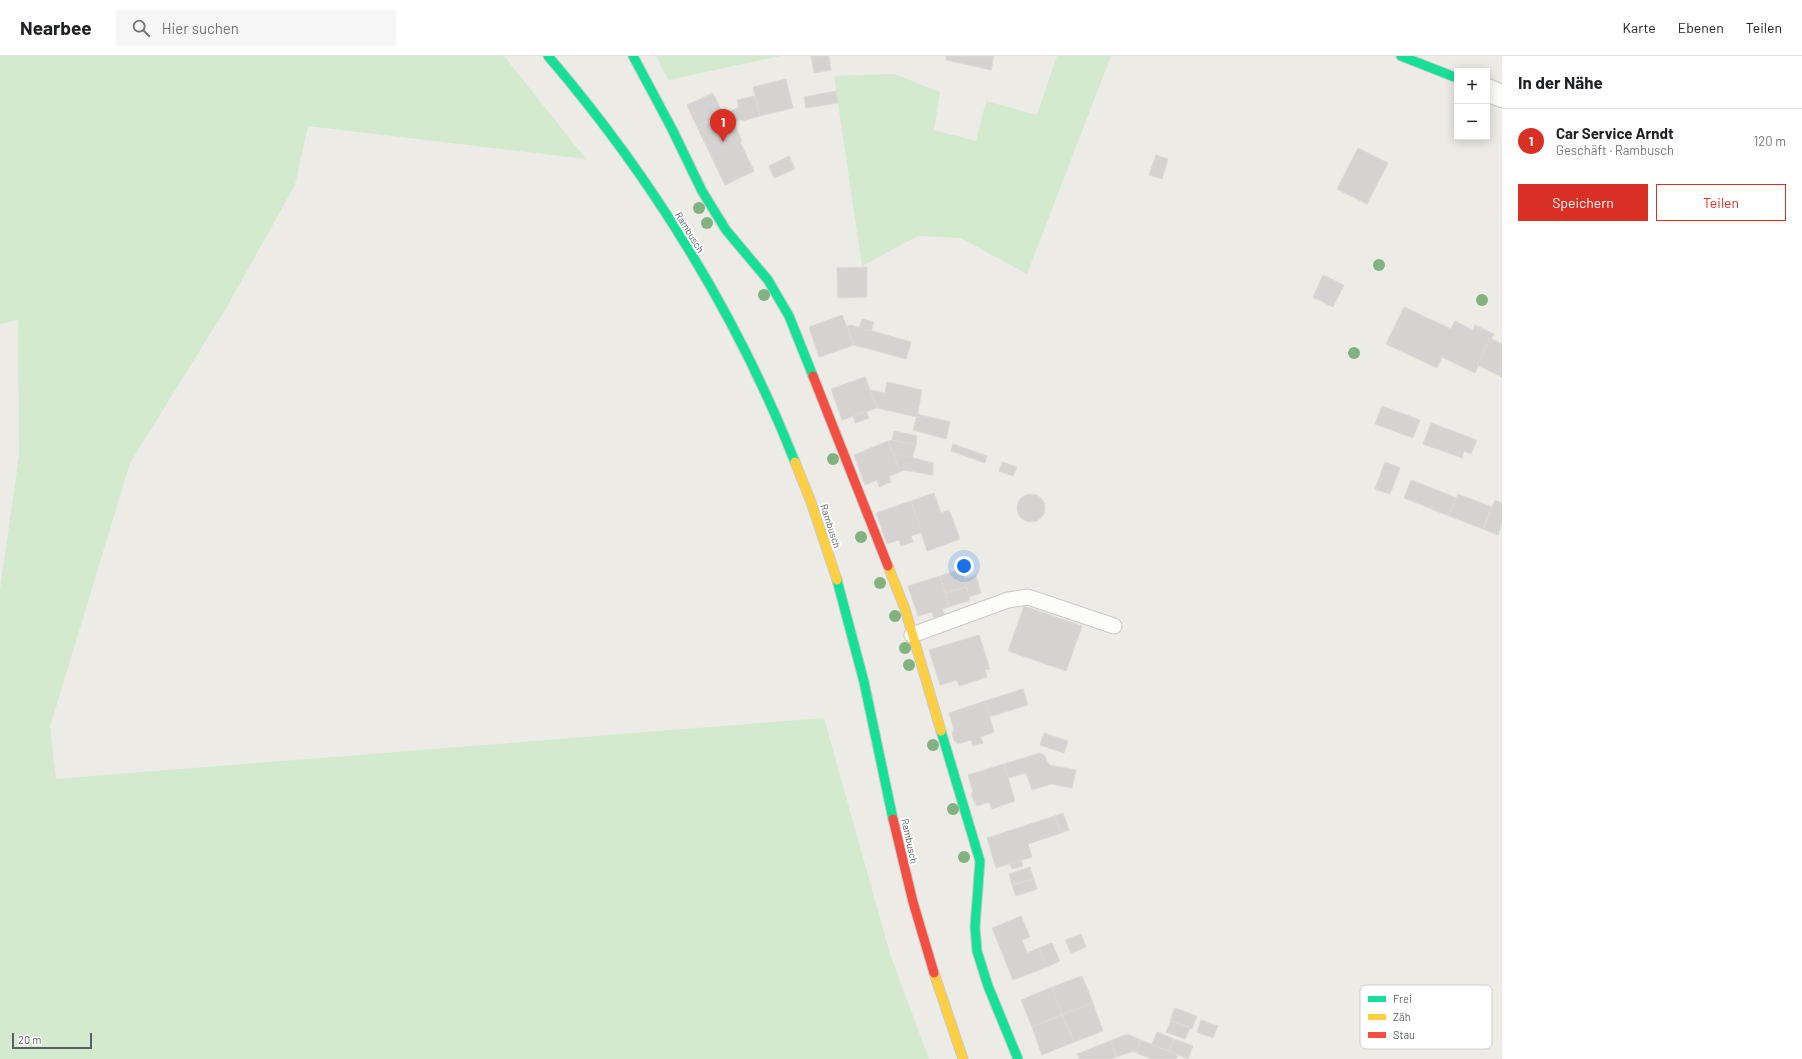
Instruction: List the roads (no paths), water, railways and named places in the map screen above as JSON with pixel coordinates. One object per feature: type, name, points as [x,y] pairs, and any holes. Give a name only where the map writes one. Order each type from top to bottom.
[{"type":"street","name":"Rambusch","points":[[548,56],[619,146],[677,231],[754,367],[781,427],[816,514],[848,615],[873,719],[908,881],[941,997],[963,1059]]},
{"type":"street","points":[[633,56],[672,129],[702,191],[726,230],[768,280],[789,316],[905,608],[980,861],[975,927],[977,951],[988,986],[1018,1059]]},
{"type":"street","points":[[1401,56],[1454,77]]},
{"type":"street","points":[[1490,91],[1502,96]]},
{"type":"lane","points":[[912,635],[1008,600],[1028,597],[1114,626]]},
{"type":"place","name":"Car Service Arndt","points":[[723,142]]}]
